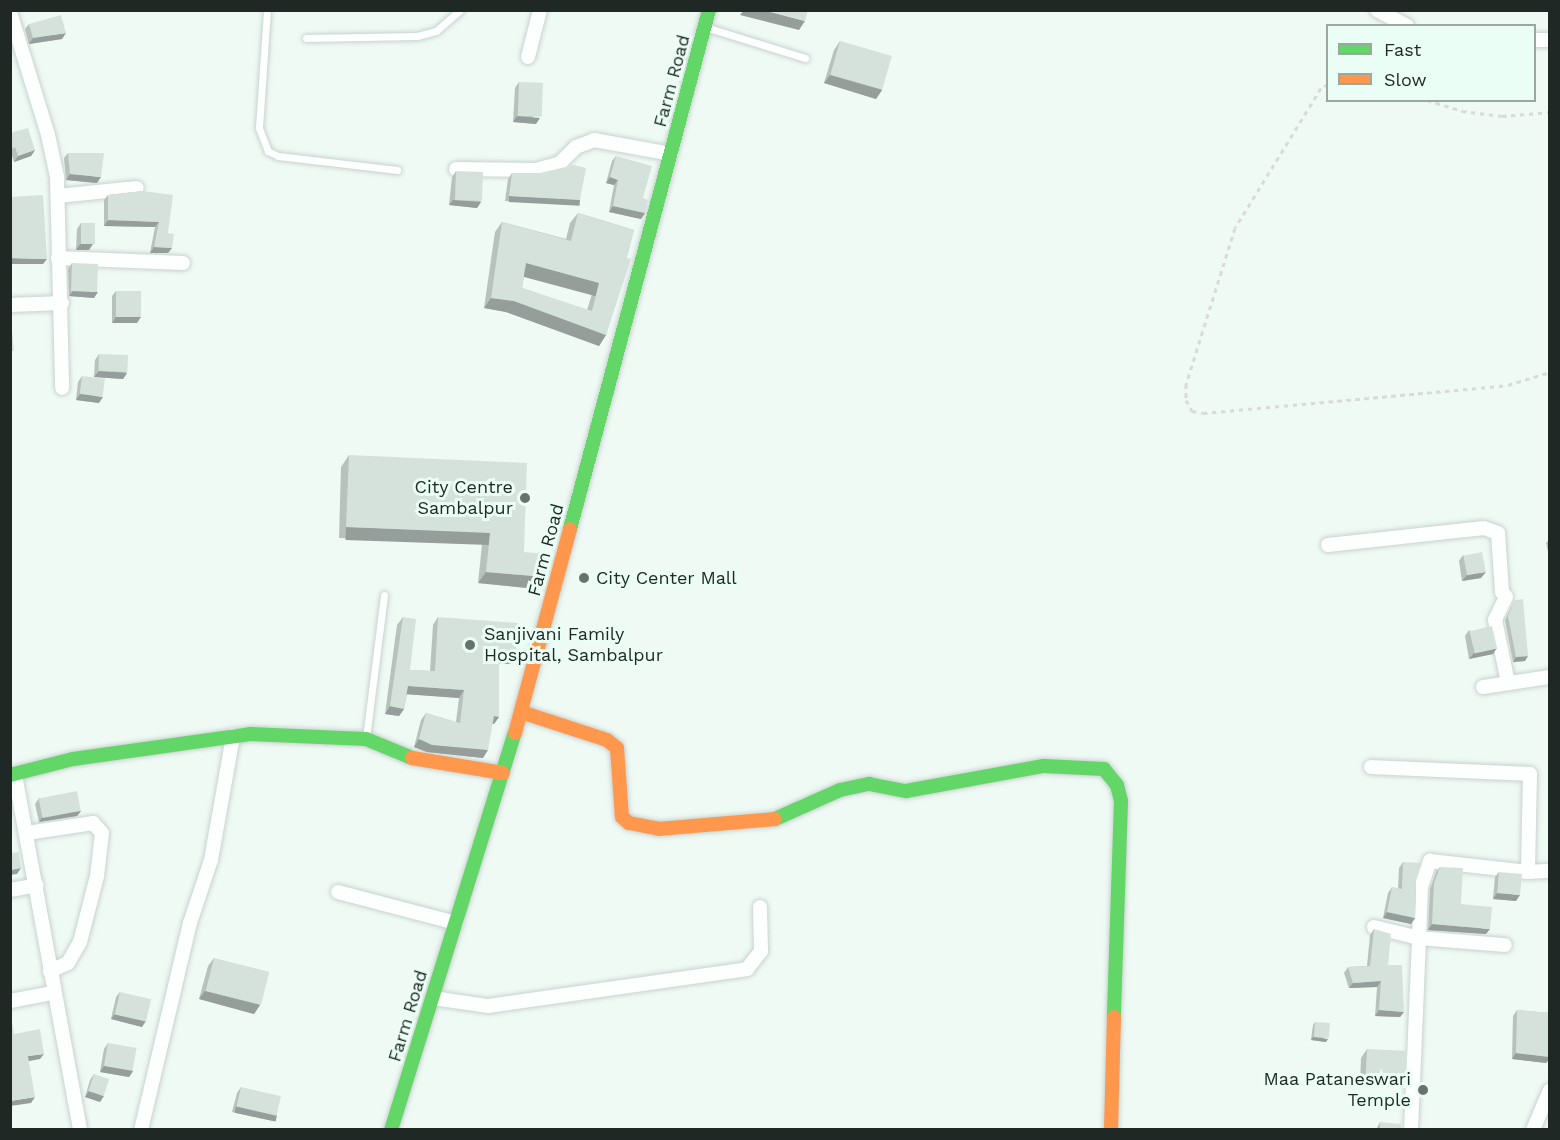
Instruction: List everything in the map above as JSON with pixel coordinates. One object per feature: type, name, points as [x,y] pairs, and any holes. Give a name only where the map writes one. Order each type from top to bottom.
[{"type":"street","points":[[528,57],[540,10]]},
{"type":"street","name":"Farm Road","points":[[391,1130],[521,711],[709,10]]},
{"type":"street","points":[[1377,10],[1403,24]]},
{"type":"street","points":[[10,12],[48,135],[58,196],[62,387]]},
{"type":"street","points":[[456,169],[536,170],[560,163],[576,147],[594,140],[671,154]]},
{"type":"street","points":[[58,196],[137,188]]},
{"type":"street","points":[[58,258],[183,263]]},
{"type":"street","points":[[10,304],[62,303]]},
{"type":"street","points":[[1328,545],[1484,528],[1498,533],[1502,592],[1506,597],[1496,620],[1508,683]]},
{"type":"street","points":[[1483,687],[1550,677]]},
{"type":"street","points":[[521,711],[607,740],[617,748],[622,817],[629,823],[659,828],[784,818],[840,790],[868,784],[923,790],[1044,766],[1104,770],[1117,785],[1121,801],[1112,1130]]},
{"type":"street","points":[[80,1130],[53,993],[37,885],[13,775],[73,759],[233,735],[305,734],[366,739],[424,763],[503,773]]},
{"type":"street","points":[[141,1130],[190,923],[211,860],[233,735]]},
{"type":"street","points":[[1371,767],[1530,774],[1528,872]]},
{"type":"street","points":[[27,833],[93,823],[102,833],[97,876],[80,942],[68,963],[50,971]]},
{"type":"street","points":[[1411,1130],[1421,887],[1430,861],[1528,872],[1550,871]]},
{"type":"street","points":[[10,890],[37,885]]},
{"type":"street","points":[[338,892],[456,923]]},
{"type":"street","points":[[433,998],[488,1006],[747,969],[761,951],[760,907]]},
{"type":"street","points":[[1374,927],[1419,938],[1505,945]]},
{"type":"street","points":[[10,1001],[53,993]]},
{"type":"street","points":[[1533,1130],[1550,1090]]},
{"type":"lane","points":[[267,10],[259,128],[268,151],[278,156],[398,170]]},
{"type":"lane","points":[[306,38],[417,36],[436,31],[460,10]]},
{"type":"lane","points":[[705,27],[806,58]]},
{"type":"lane","points":[[366,739],[384,595]]},
{"type":"path","points":[[1326,85],[1321,88],[1236,228],[1186,384],[1186,400],[1192,411],[1203,413],[1508,385],[1550,372]]},
{"type":"path","points":[[1433,102],[1462,111],[1502,116],[1550,112]]},
{"type":"building","points":[[763,10],[808,10],[805,21]]},
{"type":"building","points":[[61,15],[66,33],[33,38],[29,24]]},
{"type":"building","points":[[840,41],[892,56],[882,90],[830,75]]},
{"type":"building","points":[[519,82],[543,83],[542,117],[518,116]]},
{"type":"building","points":[[28,128],[35,150],[18,156],[15,147],[10,150],[10,133]]},
{"type":"building","points":[[68,153],[104,153],[101,177],[70,174]]},
{"type":"building","points":[[616,156],[652,166],[643,198],[648,200],[645,213],[613,206],[618,180],[610,177]]},
{"type":"building","points":[[574,165],[586,168],[580,200],[509,196],[512,173],[540,173]]},
{"type":"building","points":[[456,171],[483,172],[482,201],[455,200]]},
{"type":"building","points":[[143,191],[173,195],[168,233],[174,234],[172,248],[154,247],[159,222],[108,220],[108,195]]},
{"type":"building","points":[[43,195],[47,259],[10,258],[10,197]]},
{"type":"building","points":[[578,213],[634,230],[627,258],[631,259],[606,335],[514,301],[491,298],[502,222],[571,241]],"holes":[[[526,263],[599,283],[592,311],[522,288]]]},
{"type":"building","points":[[81,223],[95,223],[95,244],[81,244]]},
{"type":"building","points":[[72,263],[98,264],[97,292],[71,291]]},
{"type":"building","points":[[116,291],[141,291],[141,317],[116,317]]},
{"type":"building","points":[[10,310],[14,351],[10,351]]},
{"type":"building","points":[[99,354],[128,355],[127,372],[98,371]]},
{"type":"building","points":[[82,376],[105,379],[103,397],[80,394]]},
{"type":"building","points":[[349,455],[527,463],[524,552],[547,554],[545,577],[486,572],[490,533],[346,527]]},
{"type":"building","points":[[1482,552],[1486,572],[1467,575],[1463,556]]},
{"type":"building","points":[[1523,599],[1528,656],[1516,657],[1508,616],[1515,600]]},
{"type":"building","points":[[403,617],[416,619],[410,670],[435,671],[438,617],[518,623],[516,657],[499,656],[499,717],[494,716],[488,750],[432,745],[419,739],[426,713],[460,723],[464,690],[408,686],[404,709],[390,706]]},
{"type":"building","points":[[1492,626],[1497,648],[1475,654],[1470,631]]},
{"type":"building","points":[[77,791],[81,811],[43,818],[39,798]]},
{"type":"building","points":[[19,852],[21,868],[10,870],[10,853]]},
{"type":"building","points":[[1403,862],[1422,863],[1416,881],[1415,918],[1387,912],[1392,887],[1402,889]]},
{"type":"building","points":[[1440,867],[1463,868],[1461,904],[1492,907],[1490,929],[1432,924],[1434,883]]},
{"type":"building","points":[[1499,872],[1522,874],[1520,895],[1497,893]]},
{"type":"building","points":[[1374,929],[1391,934],[1388,965],[1402,965],[1404,1012],[1379,1010],[1381,981],[1353,983],[1348,967],[1370,966]]},
{"type":"building","points":[[214,958],[269,972],[261,1005],[206,991]]},
{"type":"building","points":[[120,992],[151,999],[146,1022],[115,1014]]},
{"type":"building","points":[[1517,1010],[1550,1013],[1550,1057],[1516,1053]]},
{"type":"building","points":[[11,1017],[14,1034],[40,1029],[44,1054],[28,1056],[35,1097],[10,1101]]},
{"type":"building","points":[[1315,1022],[1330,1023],[1329,1038],[1314,1037]]},
{"type":"building","points":[[108,1043],[137,1048],[133,1071],[104,1066]]},
{"type":"building","points":[[1367,1049],[1407,1051],[1406,1078],[1366,1076]]},
{"type":"building","points":[[94,1074],[109,1079],[104,1096],[88,1091]]},
{"type":"building","points":[[241,1087],[281,1096],[276,1116],[237,1106]]},
{"type":"building","points":[[1380,1122],[1401,1124],[1401,1130],[1380,1130]]},
{"type":"traffic: fast","points":[[570,529],[709,10]]},
{"type":"traffic: fast","points":[[391,1130],[515,733]]},
{"type":"traffic: fast","points":[[10,775],[73,759],[250,734],[366,739],[412,758]]},
{"type":"traffic: fast","points":[[775,819],[840,790],[869,784],[906,791],[1044,766],[1104,769],[1117,785],[1121,801],[1114,1017]]},
{"type":"traffic: slow","points":[[515,733],[570,529]]},
{"type":"traffic: slow","points":[[521,712],[607,740],[617,748],[622,817],[629,823],[659,829],[775,819]]},
{"type":"traffic: slow","points":[[412,758],[503,773]]},
{"type":"traffic: slow","points":[[1111,1130],[1114,1017]]},
{"type":"place","name":"City Centre Sambalpur","points":[[525,498]]},
{"type":"place","name":"City Center Mall","points":[[584,578]]},
{"type":"place","name":"Sanjivani Family Hospital, Sambalpur","points":[[470,645]]},
{"type":"place","name":"Maa Pataneswari Temple","points":[[1423,1090]]}]
